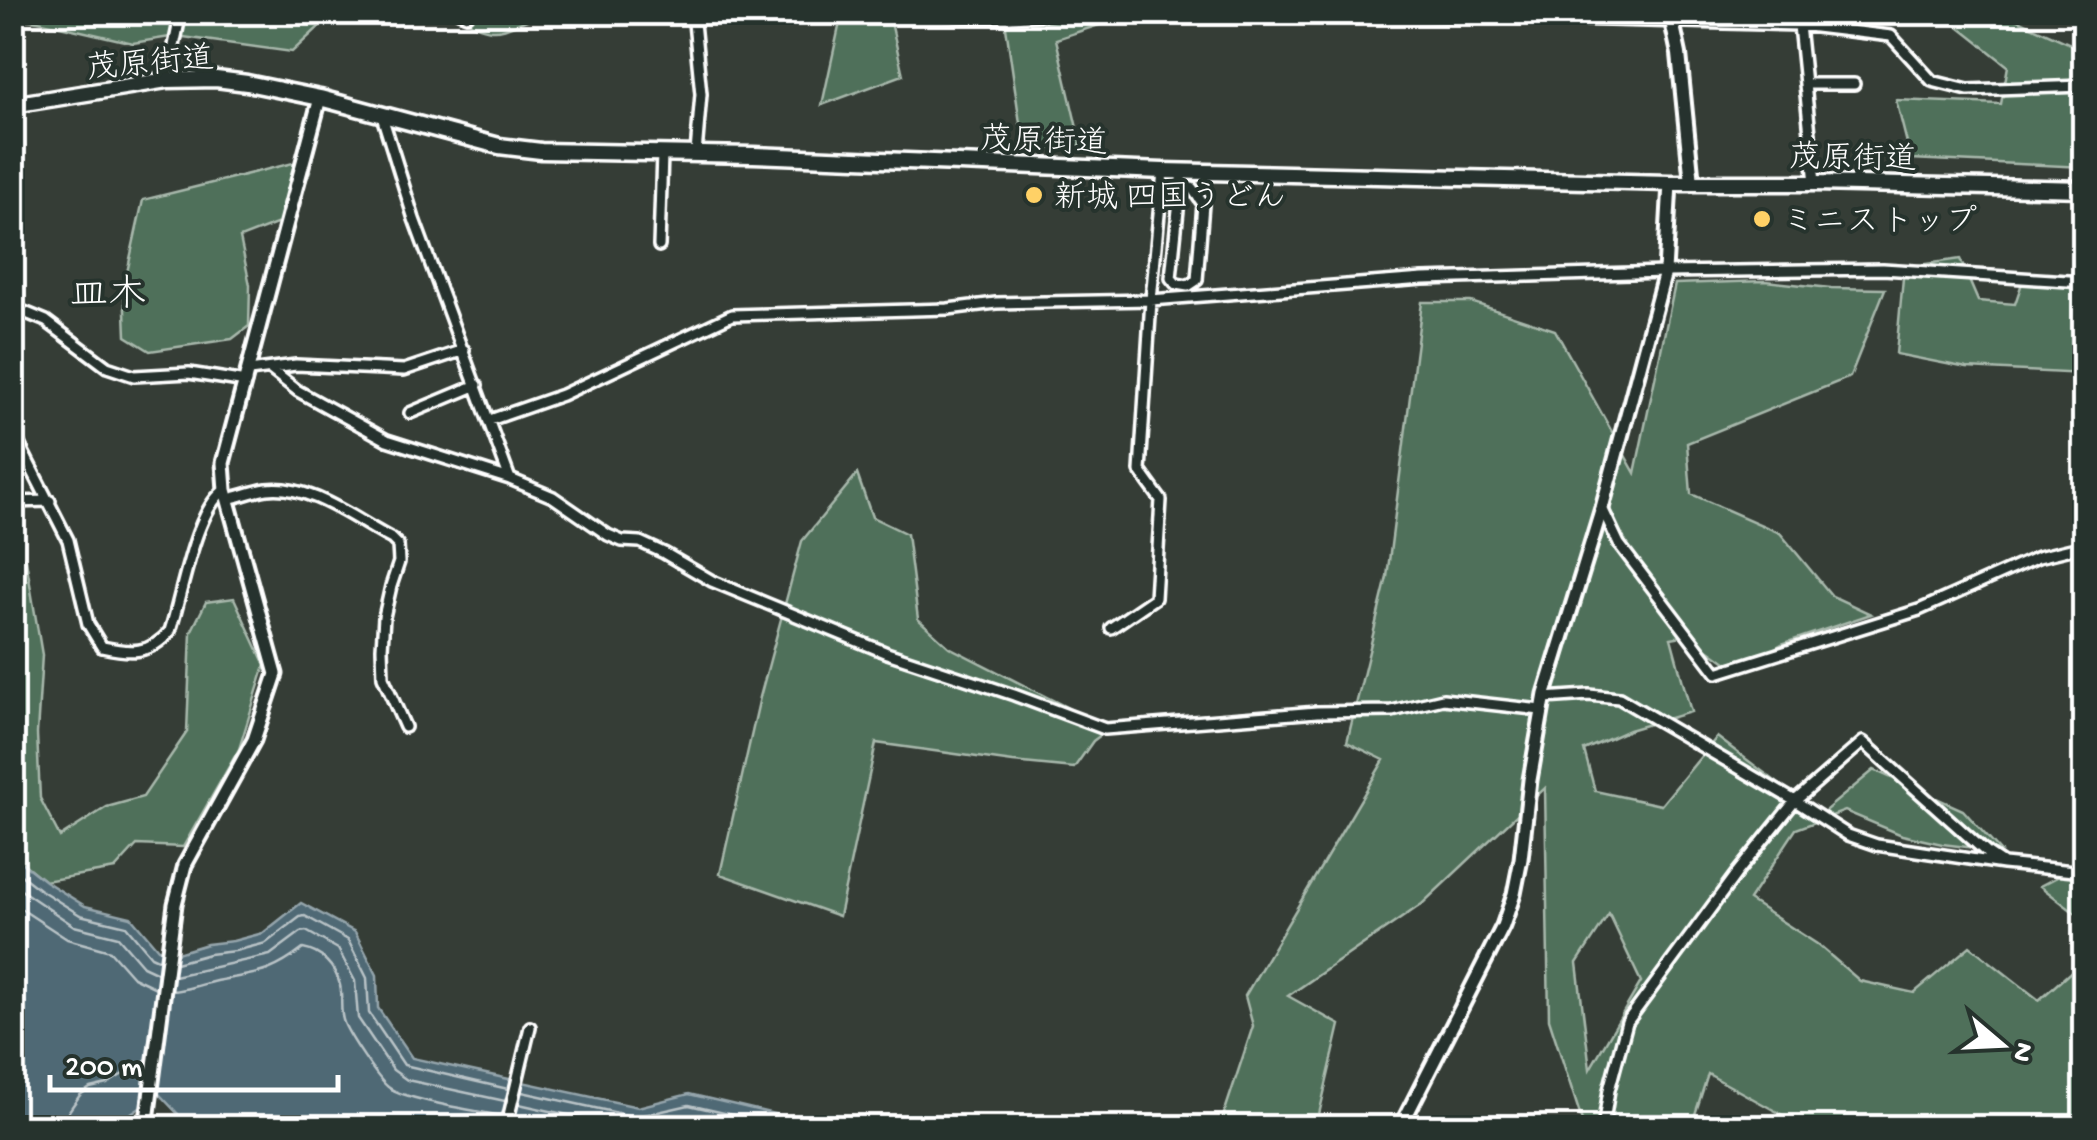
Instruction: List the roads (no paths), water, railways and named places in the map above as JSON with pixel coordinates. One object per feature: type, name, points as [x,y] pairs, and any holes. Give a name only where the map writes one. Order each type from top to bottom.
[{"type":"main road","points":[[1671,17],[1692,183]]},
{"type":"main road","name":"茂原街道","points":[[12,105],[167,80],[216,79],[320,98],[500,146],[542,150],[1162,171],[2084,188]]},
{"type":"street","points":[[167,80],[181,12]]},
{"type":"street","points":[[928,12],[994,19],[1074,12]]},
{"type":"street","points":[[1311,12],[1671,17],[1799,25],[1891,36],[1932,81],[1968,90],[2084,86]]},
{"type":"street","points":[[696,154],[701,94],[697,14]]},
{"type":"street","points":[[1799,25],[1815,183]]},
{"type":"street","points":[[1805,84],[1854,84]]},
{"type":"street","points":[[146,1128],[175,904],[185,866],[254,740],[276,674],[226,494],[223,463],[320,98]]},
{"type":"street","points":[[381,113],[414,219],[510,478]]},
{"type":"street","points":[[659,246],[662,154]]},
{"type":"street","points":[[1111,628],[1155,598],[1161,500],[1140,471],[1162,171]]},
{"type":"street","points":[[1179,188],[1192,188],[1203,204],[1197,280],[1188,286],[1176,284],[1170,278],[1179,188],[1182,171]]},
{"type":"street","points":[[1400,1128],[1503,926],[1514,894],[1542,704],[1602,508],[1665,272],[1670,183]]},
{"type":"street","points":[[490,420],[562,394],[732,315],[1151,300],[1424,280],[1665,272],[1883,270],[2084,282]]},
{"type":"street","points":[[12,307],[46,321],[107,367],[134,376],[189,373],[247,377],[296,365],[404,370],[464,350]]},
{"type":"street","points":[[270,369],[298,391],[388,440],[510,478],[553,497],[608,535],[664,552],[728,588],[887,653],[1105,729],[1392,710],[1442,699],[1542,704],[1589,695],[1619,698],[1848,835],[1877,845],[2084,872]]},
{"type":"street","points":[[410,413],[477,385]]},
{"type":"street","points":[[12,426],[68,540],[88,624],[102,647],[130,652],[161,642],[180,603],[196,539],[218,494],[282,489],[311,494],[392,539],[398,546],[400,562],[391,586],[382,648],[383,676],[406,727]]},
{"type":"street","points":[[12,502],[50,501]]},
{"type":"street","points":[[1602,508],[1619,544],[1718,672],[1918,610],[2038,556],[2084,546]]},
{"type":"street","points":[[1603,1128],[1627,1022],[1736,874],[1795,802],[1863,742],[2003,864]]},
{"type":"street","points":[[506,1128],[529,1032]]},
{"type":"water","points":[[12,855],[85,906],[131,917],[158,949],[174,954],[263,933],[301,903],[355,932],[377,975],[378,1008],[412,1058],[638,1107],[689,1094],[829,1127],[183,1127],[178,1114],[159,1094],[121,1120],[93,1127],[13,1127]]},
{"type":"place","name":"新城 四国うどん","points":[[1034,195]]},
{"type":"place","name":"ミニストップ","points":[[1762,219]]},
{"type":"district","name":"皿木","points":[[108,292]]}]
